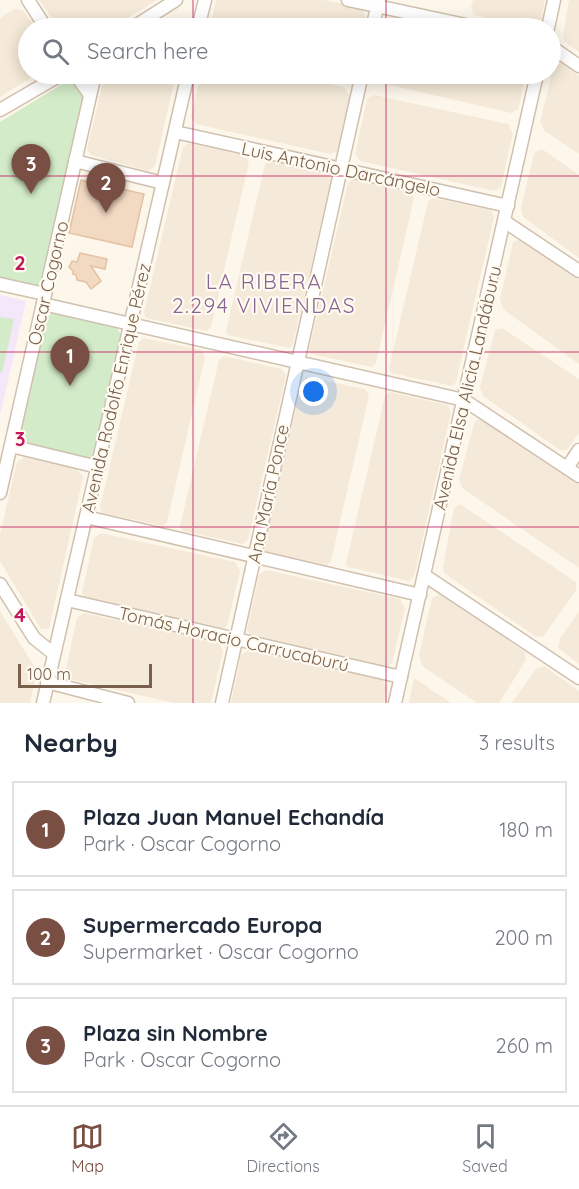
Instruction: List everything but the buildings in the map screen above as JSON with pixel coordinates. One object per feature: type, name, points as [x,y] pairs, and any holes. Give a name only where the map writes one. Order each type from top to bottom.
[{"type":"street","points":[[28,0],[40,18]]},
{"type":"street","points":[[148,18],[176,0]]},
{"type":"street","points":[[200,18],[205,0]]},
{"type":"street","points":[[348,0],[378,3],[439,18]]},
{"type":"street","points":[[550,18],[554,0]]},
{"type":"street","points":[[374,18],[378,3]]},
{"type":"street","points":[[561,54],[579,66]]},
{"type":"street","points":[[0,110],[45,84]]},
{"type":"street","points":[[82,84],[90,95]]},
{"type":"street","name":"Oscar Cogorno","points":[[0,493],[93,84]]},
{"type":"street","name":"Avenida Rodolfo Enrique Pérez","points":[[42,703],[186,84]]},
{"type":"street","name":"Ana María Ponce","points":[[222,703],[360,84]]},
{"type":"street","name":"Avenida Elsa Alicia Landáburu","points":[[395,703],[535,84]]},
{"type":"street","name":"Luis Antonio Darcángelo","points":[[175,132],[508,206]]},
{"type":"street","points":[[75,161],[163,183]]},
{"type":"street","points":[[504,221],[579,271]]},
{"type":"street","points":[[0,284],[130,324],[464,400],[579,476]]},
{"type":"street","points":[[11,446],[98,467]]},
{"type":"street","points":[[567,468],[579,450]]},
{"type":"street","points":[[86,517],[420,595]]},
{"type":"street","points":[[424,575],[579,678]]},
{"type":"street","points":[[0,584],[34,638],[54,654]]},
{"type":"street","name":"Tomás Horacio Carrucaburú","points":[[67,600],[401,677]]},
{"type":"street","points":[[47,682],[128,703]]},
{"type":"shaded area","points":[[39,0],[157,0],[127,18],[52,18]]},
{"type":"shaded area","points":[[216,0],[325,0],[361,8],[366,17],[366,18],[212,18]]},
{"type":"shaded area","points":[[473,0],[545,0],[541,18],[488,18],[474,15],[471,8]]},
{"type":"shaded area","points":[[569,0],[579,0],[579,52],[565,42],[563,35]]},
{"type":"shaded area","points":[[14,9],[23,10],[28,18],[18,18],[18,84],[21,84],[0,97],[0,18]]},
{"type":"shaded area","points":[[561,63],[579,76],[579,154],[545,131],[540,122],[549,84],[561,84]]},
{"type":"shaded area","points":[[103,84],[174,84],[155,166],[148,171],[91,155],[87,149]]},
{"type":"shaded area","points":[[199,84],[330,84],[344,87],[350,96],[337,151],[330,154],[196,124],[191,117]]},
{"type":"shaded area","points":[[386,84],[524,84],[518,109],[511,113]]},
{"type":"shaded area","points":[[374,95],[508,124],[513,133],[501,187],[494,191],[360,161],[355,154],[367,99]]},
{"type":"shaded area","points":[[188,143],[245,155],[249,162],[211,327],[207,331],[146,318],[144,313],[183,147]]},
{"type":"shaded area","points":[[542,149],[579,175],[579,258],[523,217],[521,208],[534,153]]},
{"type":"shaded area","points":[[270,160],[328,173],[331,179],[293,344],[289,348],[228,335],[226,331],[265,164]]},
{"type":"shaded area","points":[[353,179],[411,192],[414,198],[376,363],[372,367],[311,354],[309,350],[348,183]]},
{"type":"shaded area","points":[[433,198],[491,210],[494,217],[456,382],[452,386],[391,373],[389,368],[428,202]]},
{"type":"shaded area","points":[[521,239],[579,280],[579,364],[504,310],[500,299],[513,242]]},
{"type":"shaded area","points":[[0,295],[26,301],[0,416]]},
{"type":"shaded area","points":[[502,328],[579,379],[579,433],[567,450],[560,450],[483,396],[480,387],[495,330]]},
{"type":"shaded area","points":[[144,338],[201,350],[205,357],[167,522],[163,526],[102,513],[100,508],[139,342]]},
{"type":"shaded area","points":[[224,356],[282,369],[286,375],[248,540],[243,544],[182,531],[180,526],[219,360]]},
{"type":"shaded area","points":[[307,377],[365,389],[369,396],[331,561],[327,565],[265,552],[263,547],[302,381]]},
{"type":"shaded area","points":[[390,392],[448,405],[451,412],[414,577],[409,581],[348,567],[346,563],[385,396]]},
{"type":"shaded area","points":[[482,418],[579,485],[579,568],[462,488],[459,479],[475,421]]},
{"type":"shaded area","points":[[24,457],[77,469],[83,477],[49,629],[41,629],[0,561],[0,534],[17,462]]},
{"type":"shaded area","points":[[460,504],[576,582],[576,590],[544,636],[536,637],[444,573],[443,567],[454,508]]},
{"type":"shaded area","points":[[101,533],[235,562],[240,571],[227,626],[221,630],[87,599],[82,593],[94,538]]},
{"type":"shaded area","points":[[266,570],[400,599],[405,609],[392,663],[386,667],[251,636],[247,630],[259,575]]},
{"type":"shaded area","points":[[439,594],[525,652],[526,660],[499,703],[477,703],[422,666],[419,655],[432,598]]},
{"type":"shaded area","points":[[0,611],[37,671],[30,703],[0,703]]},
{"type":"shaded area","points":[[579,611],[579,664],[558,648],[560,639]]},
{"type":"shaded area","points":[[84,613],[218,642],[223,651],[211,703],[174,703],[69,679],[65,673],[77,618]]},
{"type":"shaded area","points":[[248,650],[382,679],[387,689],[384,703],[231,703],[241,655]]},
{"type":"shaded area","points":[[544,666],[579,691],[579,703],[512,703],[536,669]]},
{"type":"shaded area","points":[[414,678],[451,703],[409,703]]},
{"type":"green space","points":[[62,84],[76,84],[84,95],[84,105],[42,288],[0,279],[0,122]]},
{"type":"green space","points":[[52,313],[117,328],[121,334],[93,456],[88,460],[23,443],[20,438],[45,319]]},
{"type":"green space","points":[[0,317],[14,319],[2,373],[0,372]]},
{"type":"place","name":"Plaza sin Nombre","points":[[31,194]]},
{"type":"place","name":"Supermercado Europa","points":[[106,213]]},
{"type":"place","name":"Plaza Juan Manuel Echandía","points":[[70,386]]},
{"type":"district","name":"LA RIBERA 2.294 VIVIENDAS","points":[[264,293]]}]
